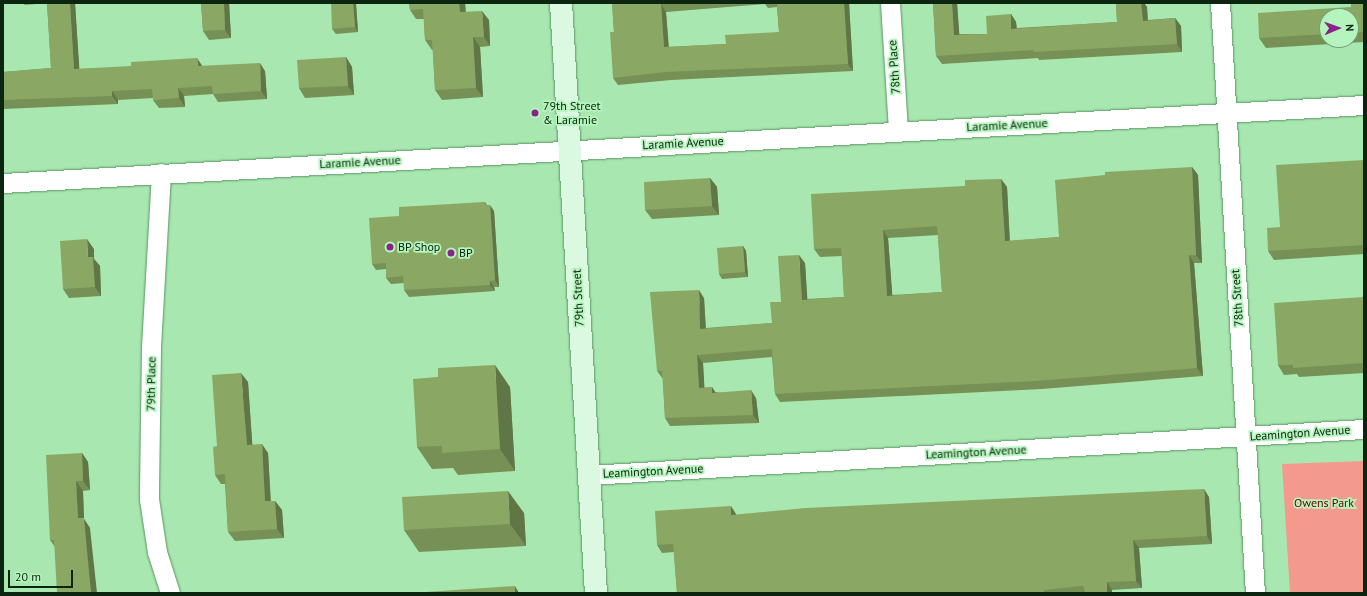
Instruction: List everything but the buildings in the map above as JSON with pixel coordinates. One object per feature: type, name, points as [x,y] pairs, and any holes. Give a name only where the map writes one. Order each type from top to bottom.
[{"type":"main road","name":"79th Street","points":[[560,3],[596,593]]},
{"type":"street","name":"78th Place","points":[[890,3],[898,131]]},
{"type":"street","name":"78th Street","points":[[1220,3],[1255,593]]},
{"type":"street","name":"Laramie Avenue","points":[[3,183],[570,149],[1364,105]]},
{"type":"street","name":"79th Place","points":[[161,173],[151,348],[149,499],[155,545],[170,593]]},
{"type":"street","name":"Leamington Avenue","points":[[589,475],[1364,429]]},
{"type":"green space","name":"Owens Park","points":[[1364,461],[1364,593],[1290,593],[1282,464]]},
{"type":"place","name":"79th Street & Laramie","points":[[535,113]]},
{"type":"place","name":"BP Shop","points":[[390,247]]},
{"type":"place","name":"BP","points":[[451,253]]}]
